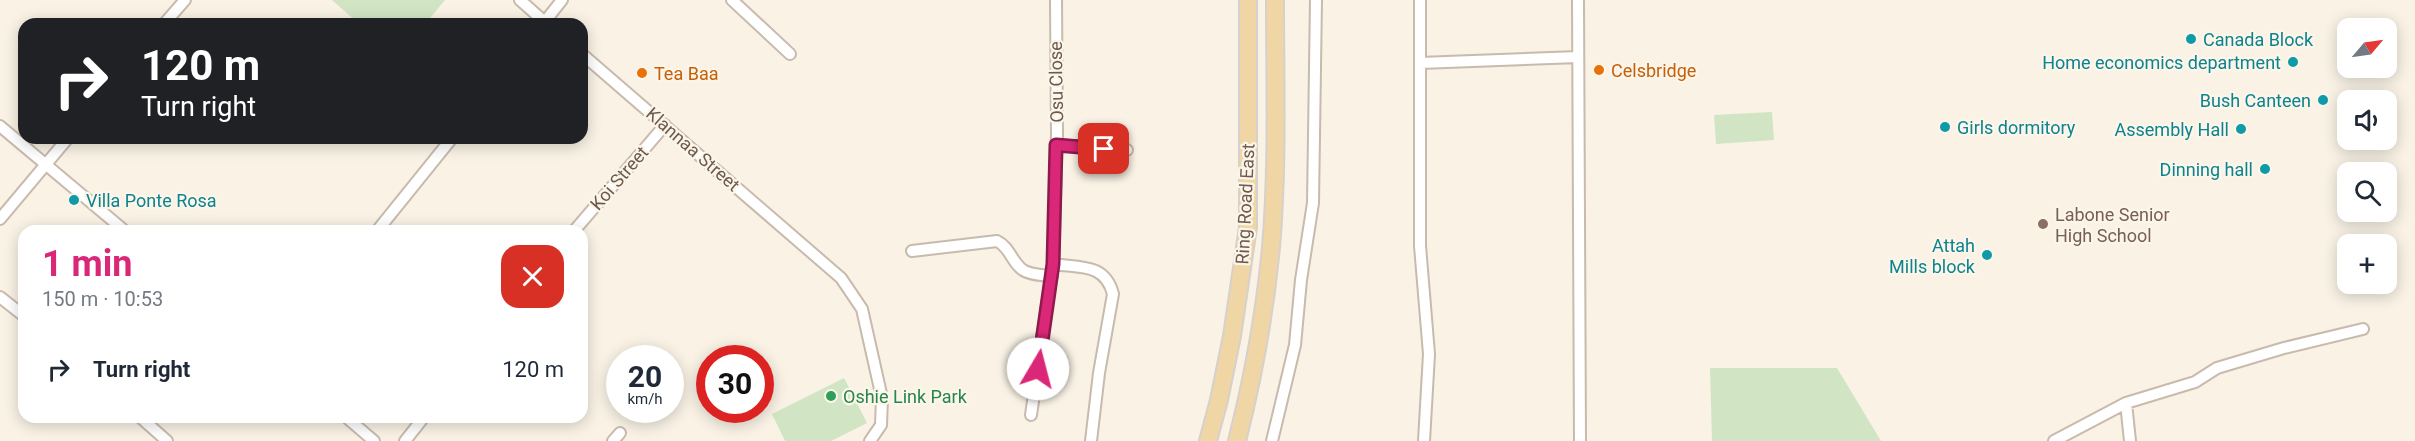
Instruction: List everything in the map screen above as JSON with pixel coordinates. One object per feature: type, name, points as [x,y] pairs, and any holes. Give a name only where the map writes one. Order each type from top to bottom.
[{"type":"main road","name":"Ring Road East","points":[[1208,441],[1232,336],[1248,227],[1248,0]]},
{"type":"main road","name":"Ring Road East","points":[[1237,441],[1255,363],[1271,248],[1275,170],[1275,0]]},
{"type":"street","points":[[169,18],[185,0]]},
{"type":"street","points":[[520,0],[540,18]]},
{"type":"street","points":[[549,18],[562,0]]},
{"type":"street","points":[[732,0],[790,54]]},
{"type":"street","name":"Osu Close","points":[[1031,415],[1053,264],[1056,0]]},
{"type":"street","points":[[1272,441],[1294,345],[1313,203],[1316,0]]},
{"type":"street","points":[[1420,0],[1420,246],[1429,354],[1424,441]]},
{"type":"street","points":[[1578,0],[1580,441]]},
{"type":"street","points":[[1420,63],[1578,57]]},
{"type":"street","name":"Klannaa Street","points":[[588,59],[841,278],[862,309],[882,398],[881,425],[870,441]]},
{"type":"street","name":"Koi Street","points":[[579,225],[665,125]]},
{"type":"street","points":[[0,126],[18,141]]},
{"type":"street","points":[[21,144],[118,225]]},
{"type":"street","points":[[0,219],[63,144]]},
{"type":"street","points":[[382,225],[447,144]]},
{"type":"street","points":[[1056,145],[1127,150]]},
{"type":"street","points":[[912,251],[997,241],[1003,244],[1021,269],[1052,276]]},
{"type":"street","points":[[1053,264],[1096,270],[1105,274],[1113,294],[1099,373],[1091,441]]},
{"type":"street","points":[[0,297],[18,311]]},
{"type":"street","points":[[2054,441],[2126,403],[2195,381],[2217,368],[2284,348],[2363,329]]},
{"type":"street","points":[[2126,403],[2130,441]]},
{"type":"street","points":[[147,423],[167,441]]},
{"type":"street","points":[[353,423],[374,441]]},
{"type":"street","points":[[405,441],[419,423]]},
{"type":"green space","points":[[332,0],[445,0],[430,18],[352,18]]},
{"type":"green space","points":[[1772,112],[1774,140],[1716,144],[1714,115]]},
{"type":"green space","points":[[1710,368],[1837,368],[1881,441],[1712,441]]},
{"type":"green space","name":"Oshie Link Park","points":[[844,378],[867,423],[831,441],[785,441],[774,418],[774,413]]},
{"type":"place","name":"Canada Block","points":[[2191,39]]},
{"type":"place","name":"Home economics department","points":[[2293,62]]},
{"type":"place","name":"Celsbridge","points":[[1599,70]]},
{"type":"place","name":"Tea Baa","points":[[642,73]]},
{"type":"place","name":"Bush Canteen","points":[[2323,100]]},
{"type":"place","name":"Girls dormitory","points":[[1945,127]]},
{"type":"place","name":"Assembly Hall","points":[[2241,129]]},
{"type":"place","name":"Dinning hall","points":[[2265,169]]},
{"type":"place","name":"Villa Ponte Rosa","points":[[74,200]]},
{"type":"place","name":"Labone Senior High School","points":[[2043,224]]},
{"type":"place","name":"Attah Mills block","points":[[1987,255]]},
{"type":"place","name":"Oshie Link Park","points":[[831,396]]},
{"type":"route","points":[[1038,369],[1053,264],[1056,145],[1104,149]]}]
